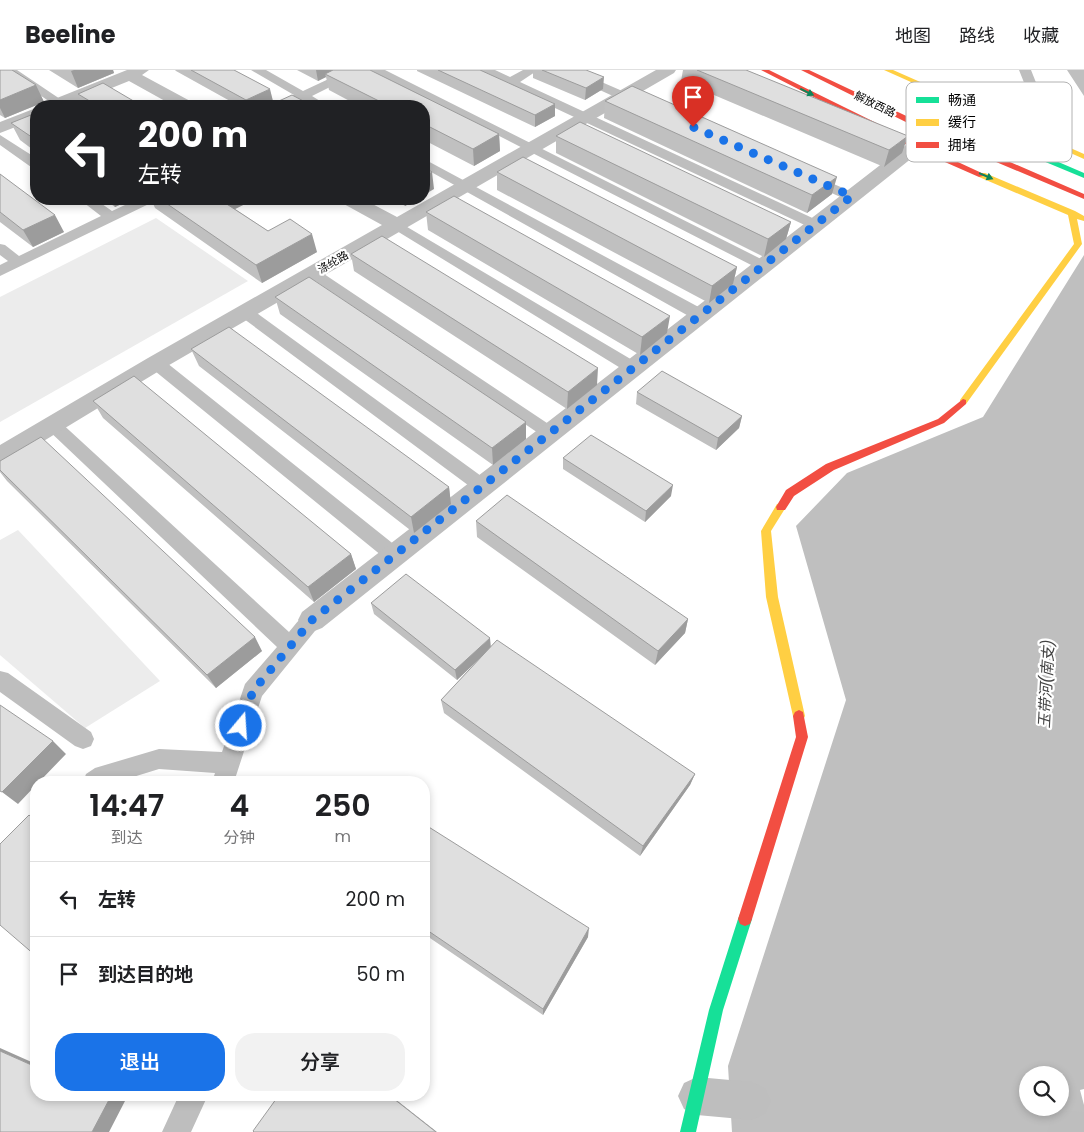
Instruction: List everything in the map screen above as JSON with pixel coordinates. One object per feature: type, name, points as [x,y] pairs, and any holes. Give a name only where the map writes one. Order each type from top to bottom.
[{"type":"main road","points":[[764,70],[906,141]]},
{"type":"main road","name":"解放西路","points":[[804,70],[906,119]]},
{"type":"main road","points":[[887,70],[914,82]]},
{"type":"main road","points":[[1072,152],[1084,157]]},
{"type":"main road","points":[[953,162],[1084,218]]},
{"type":"main road","name":"解放西路","points":[[1002,162],[1084,197]]},
{"type":"main road","points":[[1050,162],[1084,176]]},
{"type":"main road","points":[[688,1132],[716,1010],[802,737],[798,707],[772,597],[766,530],[790,493],[830,467],[941,421],[962,404],[1078,244],[1072,214]]},
{"type":"street","name":"涤纶路","points":[[0,456],[156,362],[668,70]]},
{"type":"street","points":[[68,100],[131,72],[176,100]]},
{"type":"street","points":[[0,128],[30,116]]},
{"type":"street","points":[[312,620],[906,154]]},
{"type":"street","points":[[360,205],[397,226]]},
{"type":"street","points":[[697,1096],[752,1101]]},
{"type":"lane","points":[[8,70],[50,100]]},
{"type":"lane","points":[[257,70],[311,100]]},
{"type":"lane","points":[[294,100],[358,70]]},
{"type":"lane","points":[[376,70],[764,266]]},
{"type":"lane","points":[[392,78],[409,70]]},
{"type":"lane","points":[[485,70],[816,225]]},
{"type":"lane","points":[[510,82],[532,70]]},
{"type":"lane","points":[[564,70],[649,108]]},
{"type":"lane","points":[[1025,70],[1030,82]]},
{"type":"lane","points":[[0,139],[30,160]]},
{"type":"lane","points":[[430,166],[700,315]]},
{"type":"lane","points":[[799,173],[852,196]]},
{"type":"lane","points":[[94,205],[111,217]]},
{"type":"lane","points":[[0,271],[136,205]]},
{"type":"lane","points":[[397,226],[633,368]]},
{"type":"lane","points":[[0,248],[18,262]]},
{"type":"lane","points":[[313,273],[550,433]]},
{"type":"lane","points":[[245,312],[482,486]]},
{"type":"lane","points":[[156,362],[394,555]]},
{"type":"lane","points":[[52,424],[290,646]]},
{"type":"lane","points":[[103,776],[159,759],[226,773],[253,691],[312,620]]},
{"type":"lane","points":[[0,680],[83,739]]},
{"type":"lane","points":[[176,1132],[191,1101]]},
{"type":"shaded area","points":[[156,218],[248,281],[0,422],[0,297]]},
{"type":"shaded area","points":[[18,530],[160,681],[85,728],[0,655],[0,540]]},
{"type":"water","points":[[1067,70],[1084,70],[1084,96]]},
{"type":"water","name":"玉带河(南支)","points":[[1084,255],[1084,1089],[1080,1090],[1084,1105],[1084,1132],[732,1132],[728,1066],[846,700],[796,526],[847,473],[983,417]]},
{"type":"building","points":[[0,70],[12,70],[36,85],[0,100]]},
{"type":"building","points":[[191,70],[234,70],[270,89],[246,100]]},
{"type":"building","points":[[333,70],[370,70],[499,134],[473,149],[430,127],[430,100],[377,100],[325,74]]},
{"type":"building","points":[[438,70],[480,70],[555,104],[535,115]]},
{"type":"building","points":[[542,70],[586,70],[604,77],[586,88]]},
{"type":"building","points":[[697,70],[746,70],[906,135],[906,137],[889,150]]},
{"type":"building","points":[[103,83],[132,100],[88,100],[78,94]]},
{"type":"building","points":[[632,86],[837,177],[812,195],[605,101]]},
{"type":"building","points":[[292,95],[302,100],[281,100]]},
{"type":"building","points":[[30,115],[30,136],[11,123]]},
{"type":"building","points":[[580,122],[791,222],[768,239],[556,136]]},
{"type":"building","points":[[523,157],[737,267],[712,286],[497,172]]},
{"type":"building","points":[[0,174],[30,196],[30,205],[42,205],[55,215],[23,230],[0,212]]},
{"type":"building","points":[[454,196],[670,316],[642,337],[426,212]]},
{"type":"building","points":[[169,205],[228,205],[268,231],[290,219],[312,234],[256,265]]},
{"type":"building","points":[[382,236],[598,368],[568,392],[351,254]]},
{"type":"building","points":[[309,277],[526,422],[492,448],[275,297]]},
{"type":"building","points":[[229,327],[449,487],[411,517],[191,349]]},
{"type":"building","points":[[662,371],[742,416],[718,438],[637,392]]},
{"type":"building","points":[[134,376],[351,554],[308,587],[93,401]]},
{"type":"building","points":[[591,435],[673,485],[646,511],[563,458]]},
{"type":"building","points":[[41,437],[255,637],[207,675],[0,470],[0,461]]},
{"type":"building","points":[[507,495],[688,619],[658,651],[476,521]]},
{"type":"building","points":[[406,574],[490,638],[455,670],[371,603]]},
{"type":"building","points":[[497,640],[695,774],[643,846],[441,700]]},
{"type":"building","points":[[0,705],[53,741],[2,792],[0,791]]},
{"type":"building","points":[[30,816],[30,951],[0,925],[0,844]]},
{"type":"building","points":[[430,828],[589,928],[543,1009],[430,932]]},
{"type":"building","points":[[0,1051],[30,1064],[30,1101],[108,1101],[92,1132],[0,1132]]},
{"type":"building","points":[[275,1101],[397,1101],[436,1132],[254,1132]]},
{"type":"traffic: fast","points":[[1051,162],[1084,176]]},
{"type":"traffic: fast","points":[[688,1132],[716,1010],[745,919]]},
{"type":"traffic: slow","points":[[887,70],[914,82]]},
{"type":"traffic: slow","points":[[1072,152],[1084,157]]},
{"type":"traffic: slow","points":[[982,175],[1084,219]]},
{"type":"traffic: slow","points":[[963,402],[1078,244],[1072,213]]},
{"type":"traffic: slow","points":[[781,507],[766,531],[772,597],[799,716]]},
{"type":"traffic: jam","points":[[764,70],[906,141]]},
{"type":"traffic: jam","points":[[804,70],[906,119]]},
{"type":"traffic: jam","points":[[952,162],[982,175]]},
{"type":"traffic: jam","points":[[1003,162],[1084,197]]},
{"type":"traffic: jam","points":[[781,507],[790,493],[830,467],[941,421],[963,402]]},
{"type":"traffic: jam","points":[[745,919],[802,737],[799,716]]},
{"type":"route","points":[[241,726],[253,691],[312,620],[852,196],[693,127]]}]
